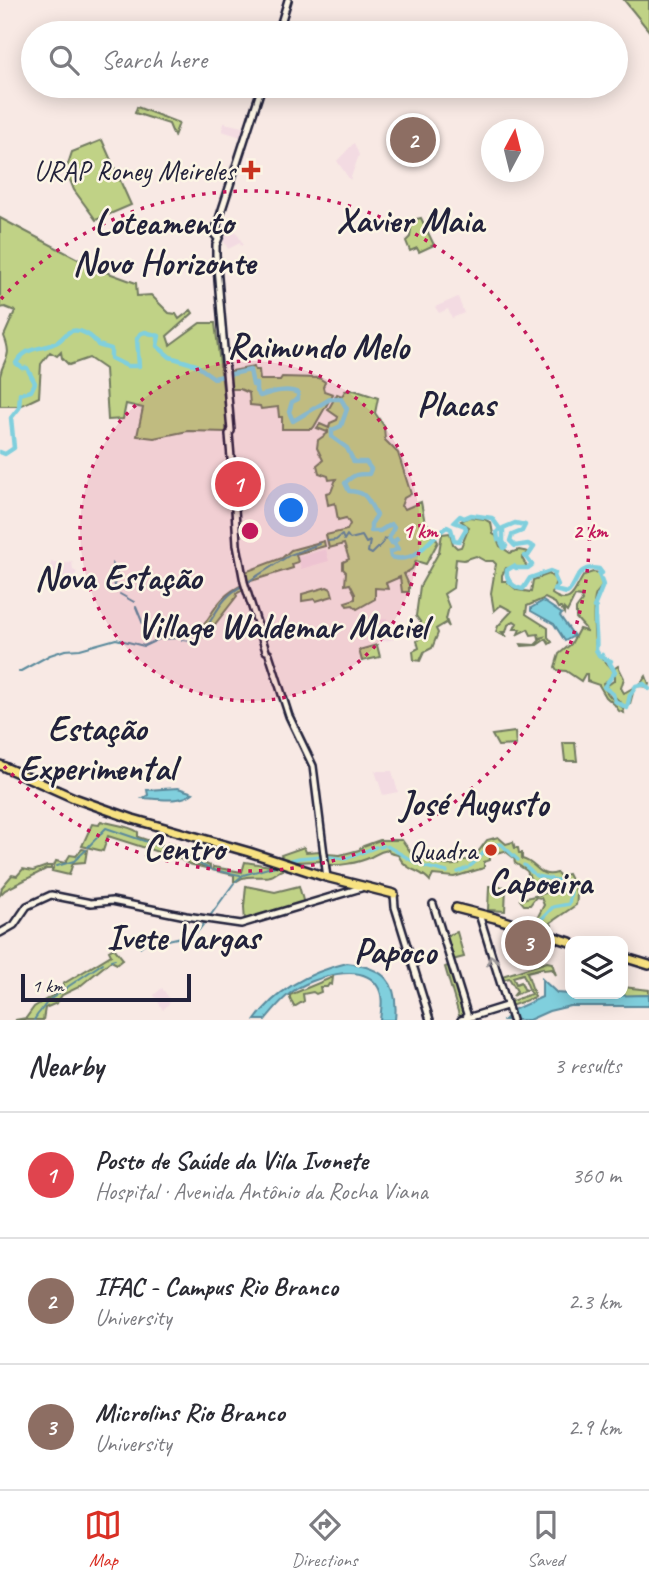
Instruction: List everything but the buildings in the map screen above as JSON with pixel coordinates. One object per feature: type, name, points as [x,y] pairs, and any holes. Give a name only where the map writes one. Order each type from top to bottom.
[{"type":"main road","points":[[283,21],[289,0]]},
{"type":"main road","points":[[258,98],[217,232],[237,545],[246,584],[287,714],[306,750],[314,774],[326,875]]},
{"type":"main road","points":[[6,770],[155,827],[326,875],[392,897],[430,1020]]},
{"type":"main road","points":[[0,933],[14,925],[27,906],[51,895],[91,903],[112,901],[243,924],[364,888]]},
{"type":"main road","points":[[434,907],[451,962],[464,1019],[506,1006]]},
{"type":"main road","points":[[456,908],[565,941]]},
{"type":"main road","points":[[479,914],[512,1020]]},
{"type":"main road","points":[[628,959],[648,965]]},
{"type":"shaded area","points":[[424,117],[437,145],[401,162],[388,134]]},
{"type":"shaded area","points":[[224,123],[247,128],[244,138],[222,131]]},
{"type":"shaded area","points":[[354,143],[359,155],[350,180],[337,161]]},
{"type":"shaded area","points":[[233,226],[243,244],[228,249],[222,238],[222,231]]},
{"type":"shaded area","points":[[458,297],[464,313],[452,318],[448,309],[439,313],[435,307]]},
{"type":"shaded area","points":[[326,549],[329,561],[301,569],[298,557]]},
{"type":"shaded area","points":[[72,561],[73,570],[77,572],[75,575],[62,580],[49,580],[51,562]]},
{"type":"shaded area","points":[[387,618],[394,639],[381,642],[376,621]]},
{"type":"shaded area","points":[[375,771],[392,771],[398,792],[383,795]]},
{"type":"shaded area","points":[[162,988],[171,1001],[163,1010],[154,995]]},
{"type":"green space","points":[[624,0],[649,0],[649,31]]},
{"type":"green space","points":[[137,107],[179,123],[174,136],[169,124],[135,113]]},
{"type":"green space","points":[[102,140],[131,205],[96,220],[74,190],[66,170],[72,152]]},
{"type":"green space","points":[[0,218],[95,268],[136,283],[137,296],[151,295],[179,319],[191,310],[193,313],[167,336],[170,345],[200,323],[215,323],[226,432],[188,431],[154,438],[137,436],[143,408],[126,404],[123,419],[108,420],[105,369],[89,358],[69,365],[62,358],[61,352],[57,356],[50,352],[41,364],[39,397],[20,406],[0,406],[0,376],[8,353],[4,336],[15,311],[0,308]]},
{"type":"green space","points":[[421,218],[434,245],[419,252],[417,248],[410,251],[406,241],[410,237],[412,220]]},
{"type":"green space","points":[[254,367],[259,370],[260,380],[280,380],[282,377],[319,378],[325,382],[324,391],[333,394],[312,429],[282,429],[282,417],[279,417],[278,407],[261,409],[260,406],[250,405],[249,393],[240,389],[228,389],[226,372]]},
{"type":"green space","points":[[354,390],[378,398],[375,413],[384,426],[385,440],[398,453],[411,494],[404,498],[401,506],[405,509],[421,502],[424,518],[438,542],[426,564],[416,561],[412,569],[404,574],[409,592],[402,592],[400,577],[386,583],[388,589],[375,588],[375,599],[357,609],[353,605],[347,606],[345,602],[355,599],[355,594],[350,584],[345,585],[346,572],[343,562],[349,559],[344,544],[329,548],[326,535],[347,530],[350,524],[346,518],[338,520],[335,503],[328,505],[326,493],[331,492],[336,479],[329,480],[328,476],[319,473],[317,465],[323,460],[317,448],[318,440],[328,433],[328,430],[327,432],[317,428],[320,424],[329,428],[330,423],[337,420],[338,417],[328,410],[337,394],[342,396],[345,391]]},
{"type":"green space","points":[[469,517],[491,523],[493,534],[500,546],[510,553],[519,550],[529,552],[522,558],[527,567],[506,568],[502,575],[502,581],[517,590],[531,592],[533,580],[549,574],[556,580],[552,594],[565,599],[572,595],[584,575],[599,573],[602,585],[595,599],[595,644],[599,655],[614,672],[610,679],[603,683],[605,690],[623,708],[624,713],[606,697],[599,685],[587,681],[587,674],[581,681],[555,667],[559,654],[571,644],[579,629],[586,631],[576,618],[581,597],[575,596],[567,612],[564,609],[564,613],[555,603],[545,598],[527,606],[526,614],[548,628],[548,637],[552,642],[549,644],[546,639],[537,645],[522,646],[521,644],[535,645],[543,637],[539,638],[538,634],[531,635],[528,629],[518,634],[520,629],[514,629],[517,623],[514,621],[508,625],[506,632],[502,632],[507,637],[496,632],[512,611],[501,605],[494,611],[491,593],[496,564],[476,556],[464,560],[456,559],[453,588],[444,594],[449,607],[446,619],[449,627],[446,623],[436,629],[438,633],[432,648],[424,652],[420,661],[414,660],[413,651],[419,648],[417,641],[428,627],[426,625],[421,632],[418,631],[421,623],[416,616],[420,586],[439,552],[442,534],[450,533],[453,544],[457,548],[461,547],[469,527],[461,521]]},
{"type":"green space","points":[[324,541],[325,546],[296,554],[298,562],[292,564],[293,568],[248,582],[245,572],[282,558],[291,550]]},
{"type":"green space","points":[[244,584],[245,589],[236,594],[205,637],[197,634],[221,600]]},
{"type":"green space","points":[[327,587],[331,589],[333,596],[316,601],[302,601],[302,594]]},
{"type":"green space","points":[[377,645],[380,657],[362,661],[359,650]]},
{"type":"green space","points":[[618,666],[624,678],[621,688],[624,693],[641,683],[646,676],[649,684],[648,687],[639,686],[634,689],[630,704],[626,708],[605,687],[615,680],[615,668]]},
{"type":"green space","points":[[515,732],[516,745],[498,746],[492,735]]},
{"type":"green space","points":[[563,743],[575,743],[577,761],[565,761]]},
{"type":"green space","points":[[101,821],[125,826],[138,832],[138,837],[165,846],[164,854],[108,836],[103,851],[82,846],[92,824],[99,825]]},
{"type":"green space","points":[[498,837],[506,844],[513,842],[519,853],[522,853],[522,859],[542,872],[557,873],[560,876],[568,874],[576,893],[576,905],[550,923],[552,925],[549,935],[531,930],[544,905],[541,898],[536,897],[530,905],[524,905],[520,900],[551,891],[542,884],[532,883],[527,871],[515,863],[514,858],[505,851],[490,854],[490,860],[484,862],[484,868],[454,877],[433,875],[430,881],[388,850],[360,861],[335,865],[324,864],[323,861],[293,862],[293,865],[283,861],[281,855],[304,847],[306,852],[321,851],[340,855],[380,840],[402,840],[412,854],[418,857],[443,865],[454,865],[459,864],[460,860],[472,860],[487,840]]},
{"type":"green space","points":[[168,843],[177,846],[180,852],[210,866],[210,869],[189,864],[167,852]]},
{"type":"green space","points":[[82,849],[87,850],[85,862],[73,863],[69,875],[52,871],[56,861],[65,863],[70,855],[76,856]]},
{"type":"green space","points":[[245,862],[270,866],[271,863],[281,864],[282,870],[267,877],[245,877],[234,881],[234,875],[212,870],[213,867],[242,872]]},
{"type":"green space","points":[[51,866],[51,869],[46,869],[0,895],[2,887],[12,875],[17,876],[23,869],[33,871]]},
{"type":"green space","points":[[246,886],[275,892],[299,886],[304,904],[245,923]]},
{"type":"green space","points":[[489,886],[506,887],[505,911],[488,910]]},
{"type":"green space","points":[[457,932],[464,957],[452,960],[445,936]]},
{"type":"green space","points":[[114,948],[123,959],[117,964],[111,961],[79,987],[62,995],[57,1003],[45,1008],[43,1020],[15,1020],[26,1018],[34,1007],[63,989],[63,984],[111,955],[109,951]]},
{"type":"green space","points":[[547,962],[552,963],[556,975],[552,969],[543,968],[527,972],[535,997],[508,1007],[506,1003],[531,994],[523,974],[513,977],[516,984],[521,982],[527,990],[514,995],[517,991],[509,978],[500,981],[499,977]]},
{"type":"green space","points":[[450,965],[465,1015],[463,1018],[459,1015],[445,967]]},
{"type":"green space","points":[[333,977],[332,985],[320,987],[321,992],[316,994],[303,994],[304,1001],[294,1007],[290,995]]},
{"type":"green space","points":[[628,988],[649,990],[649,995],[628,996]]},
{"type":"water","points":[[543,601],[562,614],[560,616],[574,636],[565,641],[554,624],[531,611],[531,608]]},
{"type":"water","points":[[178,788],[193,793],[176,799],[143,798],[148,795],[147,790]]},
{"type":"water","points":[[347,963],[371,969],[386,979],[394,995],[395,1020],[380,1020],[381,995],[371,979],[361,974],[349,973],[324,977],[301,987],[285,998],[265,1020],[255,1020],[273,999],[295,983],[320,971]]},
{"type":"water","points":[[542,979],[557,993],[565,994],[565,999],[628,999],[628,995],[649,995],[649,1006],[570,1006],[529,1020],[504,1020],[513,1010],[542,997]]},
{"type":"waterway","points":[[0,452],[5,454],[14,448],[11,418],[19,408],[20,394],[31,391],[35,383],[27,368],[16,363],[25,353],[57,342],[73,331],[85,333],[98,345],[111,349],[111,358],[127,366],[139,366],[137,339],[145,332],[159,336],[157,346],[170,357],[196,365],[214,378],[250,370],[253,385],[256,384],[256,391],[260,396],[284,391],[298,393],[298,399],[292,402],[289,412],[293,421],[330,399],[341,399],[347,409],[341,426],[332,430],[332,437],[347,448],[354,462],[366,462],[371,469],[369,474],[356,475],[345,483],[349,491],[361,493],[367,498],[377,515],[371,524],[371,531],[380,531],[391,524],[394,527],[389,538],[392,543],[397,539],[394,543],[398,549],[390,552],[391,557],[401,558],[416,554],[447,527],[451,529],[454,540],[459,541],[466,529],[454,522],[460,516],[492,518],[500,529],[497,532],[498,540],[504,548],[503,528],[515,523],[525,525],[522,531],[512,535],[510,541],[515,546],[528,544],[534,547],[528,556],[525,556],[532,565],[528,568],[514,566],[507,570],[509,581],[523,589],[530,578],[550,571],[555,573],[558,585],[554,590],[567,593],[581,572],[591,568],[599,569],[603,585],[594,607],[596,650],[600,657],[602,655],[611,661],[609,662],[615,672],[604,687],[613,694],[615,701],[627,708],[630,695],[636,686],[644,684],[649,689]]},
{"type":"waterway","points":[[328,541],[336,540],[342,535],[344,540],[347,535],[350,539],[362,536],[366,543],[370,541],[368,552],[372,554],[384,539],[389,538]]},
{"type":"waterway","points":[[246,583],[290,555],[319,544]]},
{"type":"waterway","points":[[112,563],[117,572],[114,582],[116,590]]},
{"type":"waterway","points":[[200,635],[228,596],[242,586]]},
{"type":"waterway","points":[[120,594],[134,602]]},
{"type":"waterway","points":[[136,607],[143,624],[160,628],[170,637]]},
{"type":"waterway","points":[[19,672],[50,655],[116,639],[144,646],[159,639],[178,638]]},
{"type":"waterway","points":[[182,640],[192,641],[197,638]]},
{"type":"waterway","points":[[88,847],[106,828],[165,848]]},
{"type":"waterway","points":[[470,866],[491,846],[501,844],[518,860]]},
{"type":"waterway","points":[[387,846],[418,864]]},
{"type":"waterway","points":[[288,861],[322,856],[345,859],[376,847]]},
{"type":"waterway","points":[[168,849],[210,869]]},
{"type":"waterway","points":[[57,866],[74,861],[86,850]]},
{"type":"waterway","points":[[236,881],[243,875],[279,865]]},
{"type":"waterway","points":[[524,865],[536,876],[563,881],[571,892],[569,904],[553,907],[536,925]]},
{"type":"waterway","points":[[426,867],[447,872]]},
{"type":"waterway","points":[[458,872],[467,868]]},
{"type":"waterway","points":[[213,870],[240,875]]},
{"type":"waterway","points":[[210,916],[234,883]]},
{"type":"waterway","points":[[189,935],[199,930],[206,921]]},
{"type":"waterway","points":[[159,942],[186,936]]},
{"type":"waterway","points":[[147,943],[156,942]]},
{"type":"waterway","points":[[140,947],[145,943]]},
{"type":"waterway","points":[[111,960],[115,959]]},
{"type":"waterway","points":[[66,988],[103,963]]},
{"type":"waterway","points":[[39,1013],[48,1001],[65,989]]},
{"type":"waterway","points":[[34,1020],[38,1014]]},
{"type":"place","name":"IFAC - Campus Rio Branco","points":[[413,140]]},
{"type":"place","name":"URAP Roney Meireles","points":[[251,170]]},
{"type":"place","name":"Posto de Saúde da Vila Ivonete","points":[[238,484]]},
{"type":"place","name":"Quadra","points":[[491,850]]},
{"type":"place","name":"Microlins Rio Branco","points":[[528,943]]},
{"type":"district","name":"Xavier Maia","points":[[410,220]]},
{"type":"district","name":"Loteamento Novo Horizonte","points":[[164,242]]},
{"type":"district","name":"Raimundo Melo","points":[[318,346]]},
{"type":"district","name":"Placas","points":[[456,404]]},
{"type":"district","name":"Nova Estação","points":[[118,577]]},
{"type":"district","name":"Village Waldemar Maciel","points":[[282,626]]},
{"type":"district","name":"Estação Experimental","points":[[97,748]]},
{"type":"district","name":"José Augusto","points":[[474,803]]},
{"type":"district","name":"Centro","points":[[184,848]]},
{"type":"district","name":"Capoeira","points":[[540,882]]},
{"type":"district","name":"Ivete Vargas","points":[[183,937]]},
{"type":"district","name":"Papoco","points":[[395,951]]}]
